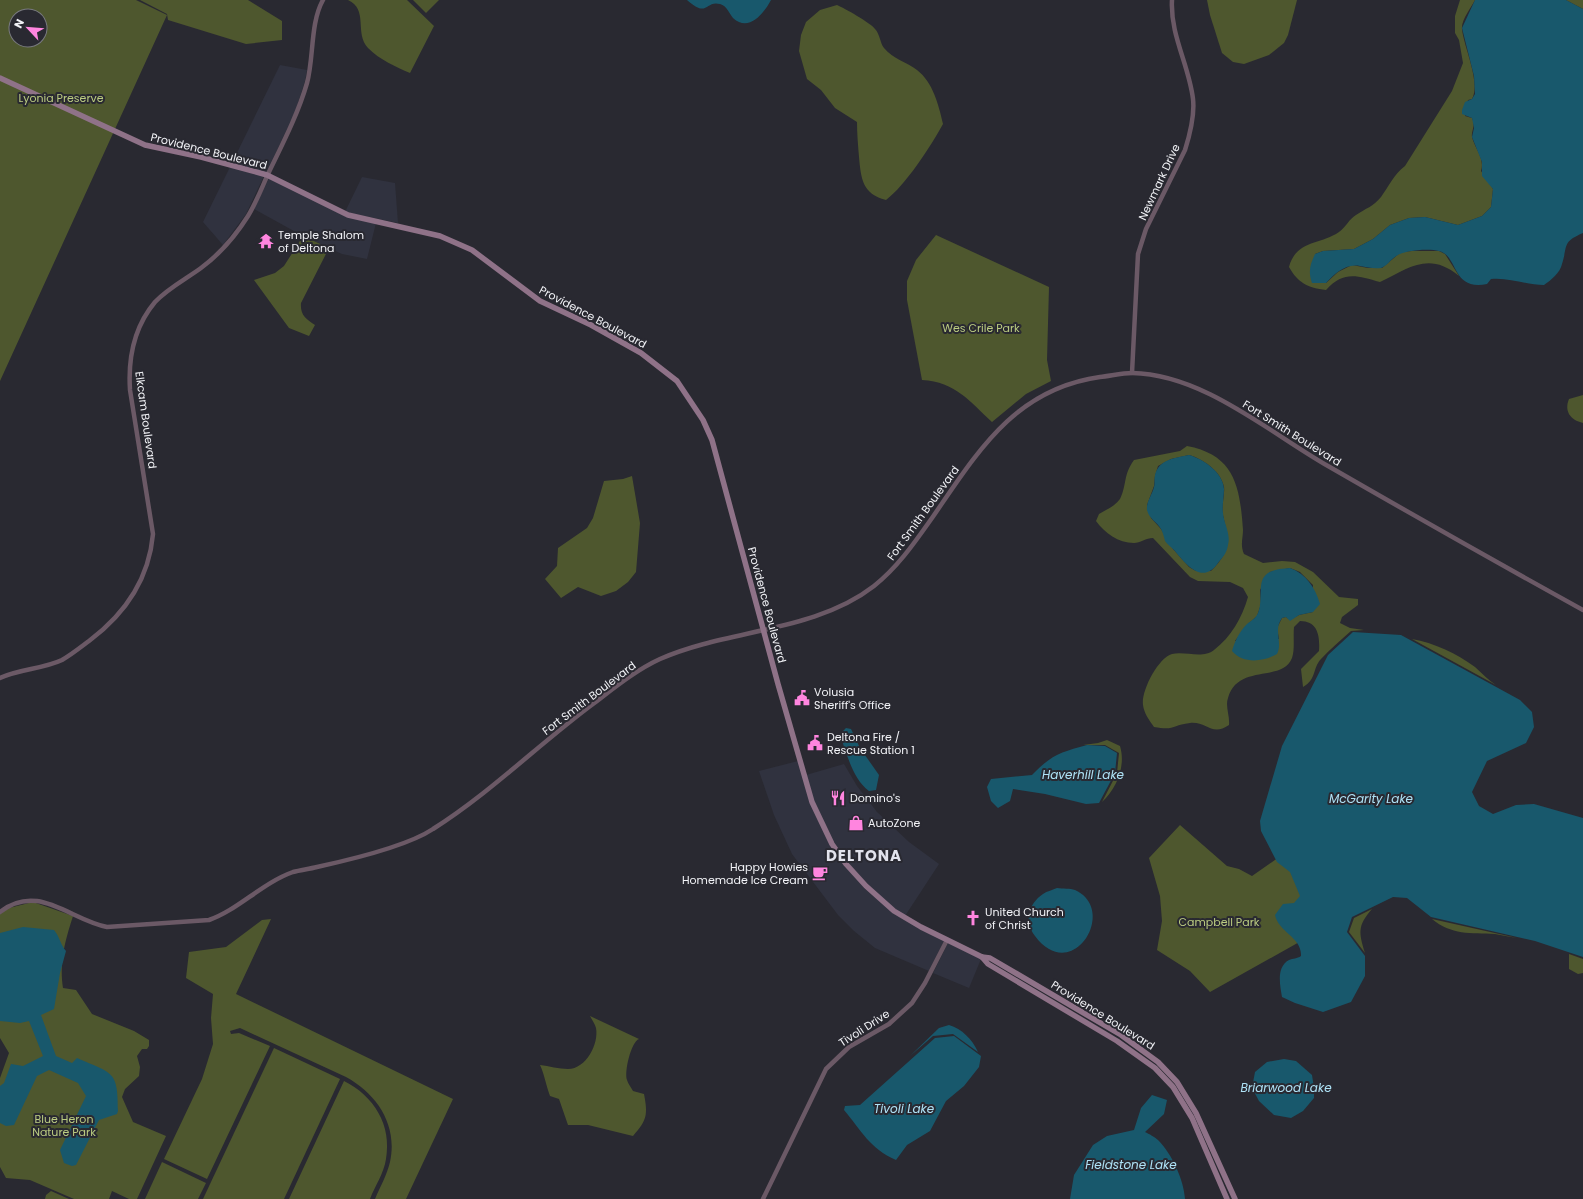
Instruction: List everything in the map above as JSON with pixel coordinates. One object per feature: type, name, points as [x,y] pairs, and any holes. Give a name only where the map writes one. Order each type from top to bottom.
[{"type":"main road","name":"Providence Boulevard","points":[[0,78],[144,145],[201,157],[267,175],[348,215],[440,236],[472,250],[540,301],[591,325],[641,353],[677,381],[703,420],[712,440],[812,802],[832,844],[851,870],[880,900],[902,917],[982,957],[990,958],[1121,1035],[1158,1062],[1177,1082],[1196,1112],[1235,1199]]},
{"type":"main road","name":"Providence Boulevard","points":[[982,957],[988,964],[1117,1041],[1155,1068],[1173,1087],[1192,1118],[1227,1199]]},
{"type":"street","name":"Elkcam Boulevard","points":[[0,678],[61,660],[105,629],[120,614],[135,592],[146,568],[151,551],[153,534],[130,390],[129,368],[133,344],[149,310],[156,301],[172,287],[202,267],[227,244],[248,216],[297,113],[308,81],[317,18],[323,0]]},
{"type":"street","name":"Newmark Drive","points":[[1132,373],[1138,254],[1146,229],[1185,150],[1194,110],[1190,85],[1173,26],[1172,0]]},
{"type":"street","name":"Fort Smith Boulevard","points":[[0,912],[11,905],[26,900],[38,900],[58,907],[95,924],[107,927],[192,922],[215,918],[263,887],[288,875],[366,854],[426,833],[468,803],[577,716],[642,669],[678,653],[764,630],[830,610],[850,602],[879,582],[910,550],[977,452],[1005,421],[1023,407],[1049,393],[1081,380],[1132,373],[1182,383],[1254,418],[1307,454],[1583,610]]},
{"type":"street","name":"Tivoli Drive","points":[[763,1199],[826,1069],[849,1047],[889,1024],[912,1002],[925,983],[947,940]]},
{"type":"shaded area","points":[[280,65],[307,70],[295,113],[266,173],[232,163]]},
{"type":"shaded area","points":[[230,167],[264,176],[246,214],[223,245],[203,222]]},
{"type":"shaded area","points":[[362,177],[395,183],[398,223],[345,212]]},
{"type":"shaded area","points":[[269,178],[347,217],[376,223],[367,259],[342,254],[303,236],[254,209]]},
{"type":"shaded area","points":[[798,761],[821,826],[864,888],[893,912],[944,941],[929,971],[875,948],[854,931],[838,915],[792,854],[774,815],[759,771]]},
{"type":"shaded area","points":[[844,764],[857,786],[877,812],[909,842],[939,864],[905,916],[881,898],[848,863],[834,843],[814,801],[806,775]]},
{"type":"shaded area","points":[[948,943],[981,959],[969,988],[933,973]]},
{"type":"green space","name":"Lyonia Preserve","points":[[0,0],[136,0],[167,15],[0,381]]},
{"type":"green space","points":[[140,0],[248,0],[282,21],[282,40],[246,44],[168,20],[167,14]]},
{"type":"green space","points":[[348,0],[407,0],[434,26],[410,73],[383,60],[368,48],[362,36],[358,10],[354,4]]},
{"type":"green space","points":[[413,0],[439,0],[426,13]]},
{"type":"green space","points":[[1207,0],[1297,0],[1288,35],[1284,43],[1269,55],[1244,64],[1233,62],[1222,53]]},
{"type":"green space","points":[[1460,0],[1475,0],[1462,25],[1463,37],[1475,84],[1472,99],[1468,100],[1465,116],[1472,118],[1474,124],[1472,137],[1481,158],[1481,171],[1493,189],[1491,207],[1482,216],[1458,225],[1425,217],[1409,218],[1390,225],[1373,239],[1354,249],[1323,251],[1315,254],[1326,283],[1338,272],[1352,265],[1368,268],[1382,268],[1401,252],[1412,251],[1439,251],[1445,254],[1459,276],[1438,264],[1428,263],[1410,267],[1380,282],[1357,276],[1350,276],[1338,280],[1326,290],[1314,288],[1304,284],[1296,277],[1289,267],[1292,258],[1303,247],[1339,232],[1349,221],[1381,197],[1395,176],[1405,166],[1452,91],[1463,63],[1459,40],[1455,33],[1455,16]]},
{"type":"green space","points":[[1566,0],[1583,0],[1583,9]]},
{"type":"green space","points":[[837,5],[873,26],[878,33],[884,48],[888,52],[923,75],[937,102],[943,124],[925,154],[909,176],[886,200],[872,194],[864,184],[860,165],[857,122],[835,108],[821,90],[807,79],[799,51],[801,35],[806,22],[820,10]]},
{"type":"green space","name":"Wes Crile Park","points":[[936,235],[1049,287],[1047,360],[1051,381],[1026,394],[992,422],[969,400],[953,389],[944,384],[922,380],[907,300],[907,281],[916,260]]},
{"type":"green space","points":[[303,236],[329,248],[301,303],[304,316],[315,325],[309,336],[289,328],[254,280],[275,273],[284,266]]},
{"type":"green space","points":[[1583,395],[1583,423],[1578,422],[1569,414],[1567,407],[1569,399]]},
{"type":"green space","points":[[1187,446],[1203,450],[1216,457],[1225,465],[1232,475],[1240,500],[1243,530],[1242,548],[1244,554],[1263,563],[1282,561],[1295,562],[1313,572],[1339,597],[1358,599],[1358,605],[1342,617],[1340,623],[1350,628],[1364,630],[1351,631],[1332,648],[1318,663],[1310,681],[1303,687],[1301,669],[1319,651],[1319,640],[1317,630],[1311,624],[1300,621],[1294,627],[1293,654],[1287,665],[1279,670],[1241,680],[1233,687],[1227,701],[1229,725],[1218,729],[1213,729],[1196,723],[1184,724],[1170,728],[1154,727],[1144,711],[1143,699],[1156,668],[1167,657],[1177,653],[1210,653],[1226,639],[1239,620],[1246,605],[1248,597],[1243,588],[1230,582],[1198,581],[1190,577],[1153,538],[1136,543],[1128,543],[1117,539],[1103,530],[1096,521],[1099,514],[1113,506],[1120,499],[1128,470],[1134,460],[1180,451]],"holes":[[[1189,455],[1200,459],[1211,466],[1219,476],[1224,487],[1223,512],[1227,532],[1227,545],[1223,557],[1211,571],[1196,571],[1189,567],[1173,549],[1161,529],[1151,518],[1147,505],[1154,486],[1158,466],[1171,459]],[[1290,568],[1300,572],[1313,585],[1313,612],[1299,615],[1290,620],[1286,617],[1282,618],[1277,628],[1279,639],[1235,641],[1247,625],[1257,616],[1261,604],[1260,590],[1270,572]]]},
{"type":"green space","points":[[632,476],[640,523],[636,572],[628,582],[616,591],[601,596],[578,587],[561,598],[545,579],[557,566],[558,548],[587,528],[593,518],[604,481],[623,479]]},
{"type":"green space","points":[[1412,639],[1437,646],[1453,653],[1475,667],[1496,685]]},
{"type":"green space","points":[[1107,740],[1120,746],[1122,761],[1116,783],[1102,802],[1117,773],[1119,753],[1105,745],[1083,745]]},
{"type":"green space","name":"Campbell Park","points":[[1180,825],[1227,866],[1239,869],[1252,876],[1292,848],[1326,927],[1210,992],[1190,971],[1157,950],[1162,921],[1160,896],[1149,858]]},
{"type":"green space","name":"Blue Heron Nature Park","points":[[33,902],[73,916],[62,960],[63,988],[76,990],[92,1014],[134,1031],[149,1040],[149,1046],[147,1049],[142,1049],[137,1056],[140,1067],[139,1076],[125,1089],[122,1097],[133,1122],[166,1136],[137,1199],[129,1199],[112,1191],[109,1199],[74,1199],[30,1180],[6,1178],[0,1167],[0,1078],[9,1053],[0,1038],[0,914],[9,908]]},
{"type":"green space","points":[[1372,909],[1364,920],[1361,930],[1361,940],[1365,953],[1349,932],[1354,918]]},
{"type":"green space","points":[[271,919],[236,994],[453,1099],[406,1199],[375,1199],[390,1162],[392,1148],[388,1123],[383,1112],[367,1092],[346,1077],[240,1028],[230,1031],[231,1034],[239,1033],[270,1046],[207,1179],[164,1159],[202,1079],[213,1044],[211,1018],[213,994],[186,978],[189,952],[226,947],[262,920]]},
{"type":"green space","points":[[1432,919],[1517,938],[1495,934],[1454,931]]},
{"type":"green space","points":[[1569,954],[1583,959],[1583,973],[1578,974],[1569,969]]},
{"type":"green space","points":[[590,1016],[639,1039],[636,1041],[631,1051],[627,1064],[626,1076],[633,1091],[644,1094],[646,1112],[644,1121],[633,1136],[588,1125],[568,1125],[559,1099],[550,1096],[540,1065],[568,1069],[580,1065],[586,1060],[593,1048],[596,1034],[596,1026]]},
{"type":"green space","points":[[274,1048],[340,1079],[284,1199],[203,1199]]},
{"type":"green space","points":[[344,1081],[355,1087],[372,1103],[383,1123],[386,1135],[387,1147],[385,1164],[370,1199],[289,1199]]},
{"type":"green space","points":[[162,1162],[206,1183],[198,1199],[145,1199]]},
{"type":"green space","points":[[51,1191],[69,1199],[45,1199],[46,1195]]},
{"type":"water","points":[[687,0],[771,0],[755,20],[745,23],[739,22],[733,18],[726,8],[720,4],[711,4],[703,9]]},
{"type":"water","points":[[1475,0],[1566,0],[1583,9],[1583,233],[1576,236],[1569,242],[1559,270],[1552,279],[1544,285],[1511,280],[1491,279],[1487,284],[1475,285],[1461,278],[1450,259],[1445,254],[1435,250],[1416,250],[1403,253],[1393,258],[1381,268],[1350,266],[1341,270],[1326,283],[1312,283],[1310,268],[1315,254],[1323,251],[1354,249],[1373,239],[1390,225],[1409,218],[1425,217],[1458,225],[1482,216],[1491,207],[1493,189],[1482,176],[1482,162],[1472,137],[1474,128],[1472,118],[1462,114],[1465,102],[1472,99],[1475,94],[1474,76],[1462,28]]},
{"type":"water","points":[[1189,455],[1211,467],[1220,477],[1224,489],[1223,510],[1229,541],[1224,555],[1212,570],[1206,572],[1194,570],[1183,561],[1165,541],[1161,529],[1149,516],[1147,510],[1147,504],[1154,486],[1155,475],[1160,466],[1168,460]]},
{"type":"water","points":[[1290,568],[1301,574],[1309,582],[1313,587],[1320,604],[1313,612],[1299,615],[1290,621],[1286,617],[1282,618],[1278,627],[1279,650],[1277,654],[1260,660],[1247,660],[1242,658],[1232,651],[1234,644],[1244,627],[1255,618],[1258,613],[1262,580],[1269,572]]},
{"type":"water","name":"McGarity Lake","points":[[1353,632],[1401,635],[1520,700],[1532,712],[1534,727],[1526,743],[1487,761],[1472,792],[1479,806],[1493,814],[1516,805],[1534,804],[1583,818],[1583,957],[1535,941],[1431,917],[1407,898],[1393,897],[1352,917],[1347,932],[1365,956],[1365,976],[1351,1002],[1323,1012],[1282,997],[1280,977],[1282,967],[1289,960],[1301,956],[1298,944],[1277,921],[1275,915],[1283,904],[1294,903],[1300,896],[1290,872],[1277,862],[1261,831],[1260,821],[1282,746],[1328,655]]},
{"type":"water","points":[[846,728],[851,729],[860,748],[879,775],[876,790],[869,791],[863,786],[855,774],[841,738],[841,733]]},
{"type":"water","name":"Haverhill Lake","points":[[1087,745],[1105,746],[1117,753],[1115,773],[1099,803],[1086,804],[1045,794],[1013,789],[1010,801],[998,808],[991,801],[987,787],[991,779],[1032,775],[1045,763],[1057,755]]},
{"type":"water","points":[[1057,888],[1075,890],[1087,900],[1093,913],[1091,927],[1085,939],[1076,949],[1063,953],[1049,949],[1035,936],[1029,919],[1031,908],[1038,898]]},
{"type":"water","points":[[23,927],[54,930],[66,951],[60,973],[54,1009],[41,1015],[56,1056],[72,1063],[77,1058],[99,1067],[111,1075],[115,1080],[117,1088],[117,1114],[99,1120],[76,1165],[72,1166],[64,1163],[60,1150],[86,1096],[78,1083],[49,1070],[37,1076],[14,1125],[6,1126],[0,1123],[0,1086],[4,1083],[11,1064],[23,1066],[43,1056],[29,1021],[20,1023],[0,1021],[0,933]]},
{"type":"water","points":[[949,1025],[966,1035],[978,1052],[953,1034],[933,1036],[910,1056],[939,1028]]},
{"type":"water","name":"Tivoli Lake","points":[[954,1036],[981,1056],[979,1067],[964,1086],[946,1101],[930,1131],[907,1145],[896,1160],[887,1156],[867,1138],[844,1110],[845,1106],[860,1105],[935,1038]]},
{"type":"water","name":"Briarwood Lake","points":[[1284,1059],[1296,1061],[1312,1075],[1314,1088],[1314,1098],[1303,1111],[1291,1118],[1274,1115],[1259,1101],[1252,1088],[1255,1072],[1267,1062]]},
{"type":"water","name":"Fieldstone Lake","points":[[1152,1095],[1167,1100],[1164,1114],[1145,1132],[1158,1140],[1168,1152],[1180,1176],[1185,1199],[1070,1199],[1074,1175],[1093,1145],[1107,1136],[1134,1130],[1141,1108]]},
{"type":"place","name":"Temple Shalom of Deltona","points":[[266,241]]},
{"type":"place","name":"Volusia Sheriff's Office","points":[[802,698]]},
{"type":"place","name":"Deltona Fire / Rescue Station 1","points":[[815,743]]},
{"type":"place","name":"Domino's","points":[[838,798]]},
{"type":"place","name":"AutoZone","points":[[856,823]]},
{"type":"place","name":"Happy Howies Homemade Ice Cream","points":[[820,873]]},
{"type":"place","name":"United Church of Christ","points":[[973,918]]},
{"type":"district","name":"DELTONA","points":[[864,856]]}]
